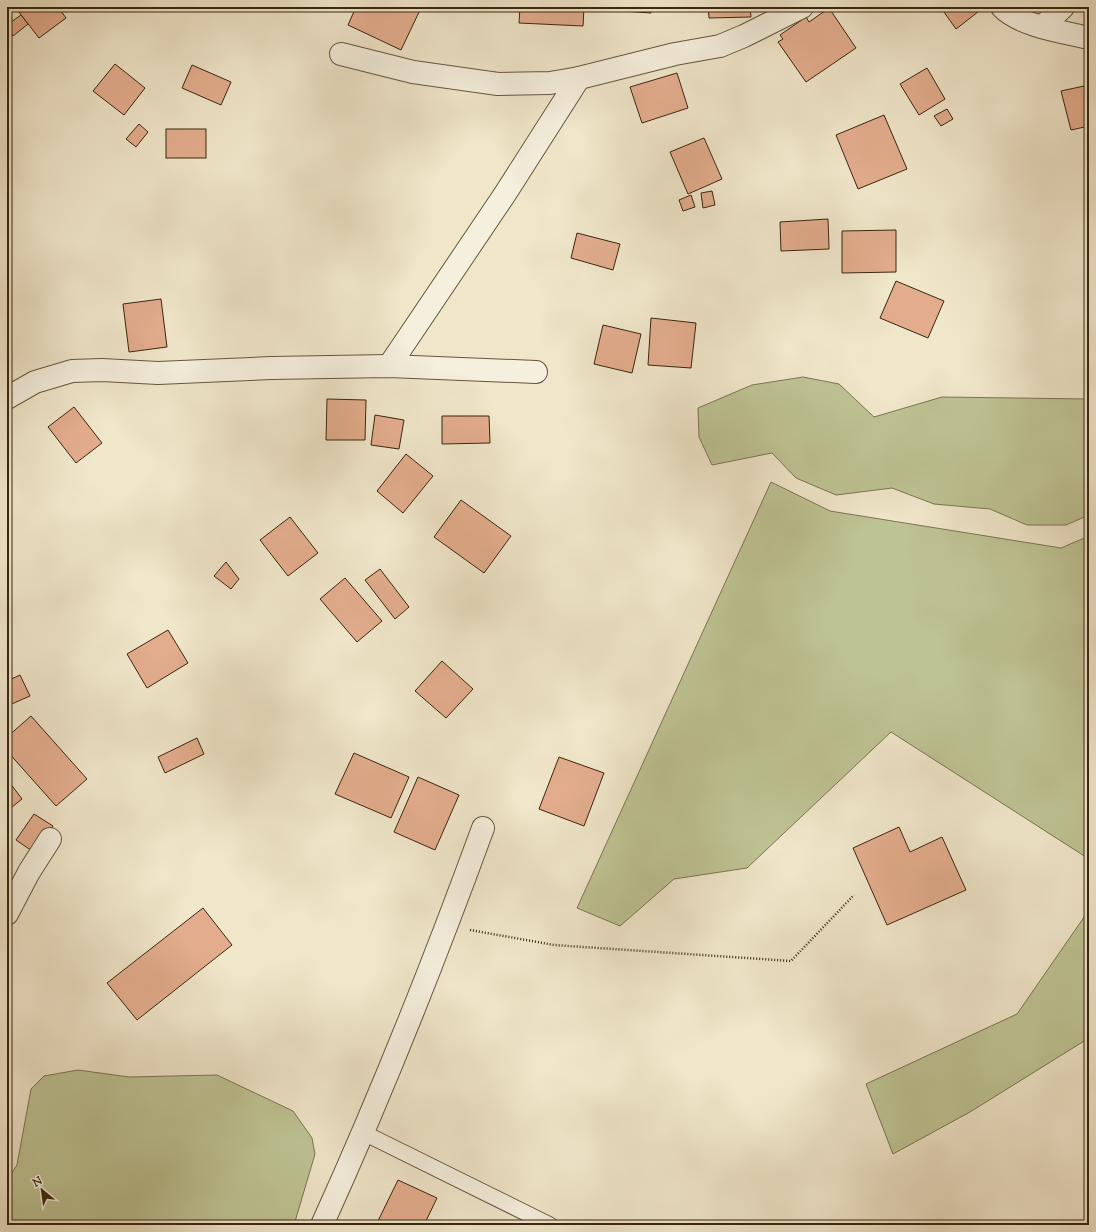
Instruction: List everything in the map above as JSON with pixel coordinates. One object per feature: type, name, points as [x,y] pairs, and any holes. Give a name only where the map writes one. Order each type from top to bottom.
[{"type":"street","points":[[341,54],[413,72],[498,84],[550,83],[579,78],[675,54],[720,46],[744,36],[802,7]]},
{"type":"street","points":[[1002,7],[1006,12],[1042,27],[1089,38]]},
{"type":"street","points":[[1042,27],[1063,7]]},
{"type":"street","points":[[389,366],[505,194],[579,78]]},
{"type":"street","points":[[7,398],[34,382],[72,371],[102,370],[158,373],[271,368],[389,366],[536,372]]},
{"type":"street","points":[[322,1225],[364,1133],[448,925],[484,828]]},
{"type":"street","points":[[7,914],[29,872],[50,839]]},
{"type":"lane","points":[[364,1133],[550,1225]]},
{"type":"path","points":[[448,925],[554,945],[791,960],[854,895]]},
{"type":"green space","points":[[803,377],[839,384],[874,417],[942,397],[1089,399],[1089,515],[1066,525],[1027,525],[990,509],[934,504],[892,488],[836,495],[796,478],[772,453],[712,465],[699,437],[698,408],[752,385]]},
{"type":"green space","points":[[771,482],[830,511],[1061,548],[1089,536],[1089,859],[891,732],[747,868],[674,879],[620,926],[577,908]]},
{"type":"green space","points":[[1089,910],[1089,1038],[970,1112],[893,1154],[866,1084],[1017,1014]]},
{"type":"green space","points":[[78,1070],[129,1077],[217,1075],[293,1111],[312,1138],[315,1154],[294,1225],[8,1225],[7,1180],[17,1165],[31,1089],[44,1076]]},
{"type":"building","points":[[15,7],[58,7],[66,18],[39,38]]},
{"type":"building","points":[[356,7],[414,7],[420,10],[401,50],[348,25]]},
{"type":"building","points":[[520,7],[584,7],[583,26],[519,23]]},
{"type":"building","points":[[594,7],[651,7],[651,13],[594,9]]},
{"type":"building","points":[[708,7],[750,7],[751,17],[709,18]]},
{"type":"building","points":[[952,7],[983,8],[956,29],[944,12]]},
{"type":"building","points":[[829,8],[856,48],[806,82],[778,42],[783,39],[780,35],[806,17],[809,22]]},
{"type":"building","points":[[21,15],[28,24],[13,36],[7,28],[7,25]]},
{"type":"building","points":[[115,64],[145,88],[124,115],[93,91]]},
{"type":"building","points":[[192,65],[231,82],[221,105],[182,88]]},
{"type":"building","points":[[927,68],[945,99],[919,115],[900,84]]},
{"type":"building","points":[[677,73],[688,108],[642,123],[630,87]]},
{"type":"building","points":[[1084,86],[1089,108],[1089,126],[1071,130],[1061,91]]},
{"type":"building","points":[[947,109],[953,119],[941,126],[934,116]]},
{"type":"building","points":[[884,115],[907,169],[858,189],[836,135]]},
{"type":"building","points":[[139,124],[148,132],[136,147],[126,139]]},
{"type":"building","points":[[166,129],[206,129],[206,158],[166,158]]},
{"type":"building","points":[[704,138],[722,179],[688,194],[670,152]]},
{"type":"building","points":[[712,191],[715,205],[703,208],[701,193]]},
{"type":"building","points":[[691,195],[695,207],[683,211],[679,200]]},
{"type":"building","points":[[828,219],[829,249],[781,251],[780,222]]},
{"type":"building","points":[[896,230],[896,272],[842,273],[842,231]]},
{"type":"building","points":[[577,233],[620,244],[613,270],[571,258]]},
{"type":"building","points":[[896,281],[944,301],[928,338],[880,318]]},
{"type":"building","points":[[161,299],[167,347],[129,352],[123,304]]},
{"type":"building","points":[[651,318],[696,323],[691,368],[648,365]]},
{"type":"building","points":[[603,325],[641,334],[632,373],[594,364]]},
{"type":"building","points":[[327,399],[366,400],[365,440],[326,440]]},
{"type":"building","points":[[74,407],[102,443],[76,463],[48,427]]},
{"type":"building","points":[[375,415],[404,420],[399,449],[371,445]]},
{"type":"building","points":[[442,416],[489,416],[490,443],[442,444]]},
{"type":"building","points":[[406,454],[433,476],[403,513],[377,491]]},
{"type":"building","points":[[461,500],[511,536],[484,573],[434,537]]},
{"type":"building","points":[[290,517],[318,553],[288,576],[260,540]]},
{"type":"building","points":[[226,562],[239,579],[231,589],[214,576]]},
{"type":"building","points":[[380,569],[409,607],[395,619],[365,580]]},
{"type":"building","points":[[345,578],[382,621],[357,642],[320,599]]},
{"type":"building","points":[[168,630],[188,663],[147,688],[127,654]]},
{"type":"building","points":[[442,661],[473,689],[446,718],[415,691]]},
{"type":"building","points":[[20,675],[30,696],[7,706],[7,681]]},
{"type":"building","points":[[31,716],[87,779],[56,806],[7,751],[7,737]]},
{"type":"building","points":[[197,738],[204,754],[165,773],[158,757]]},
{"type":"building","points":[[354,753],[409,777],[391,818],[335,794]]},
{"type":"building","points":[[559,757],[604,773],[584,826],[539,809]]},
{"type":"building","points":[[418,777],[459,795],[435,850],[394,832]]},
{"type":"building","points":[[7,779],[22,799],[7,811]]},
{"type":"building","points":[[34,814],[53,826],[35,853],[16,840]]},
{"type":"building","points":[[899,827],[910,852],[942,837],[966,890],[887,925],[853,848]]},
{"type":"building","points":[[203,908],[232,945],[137,1020],[107,983]]},
{"type":"building","points":[[398,1180],[437,1198],[424,1225],[376,1225]]}]
